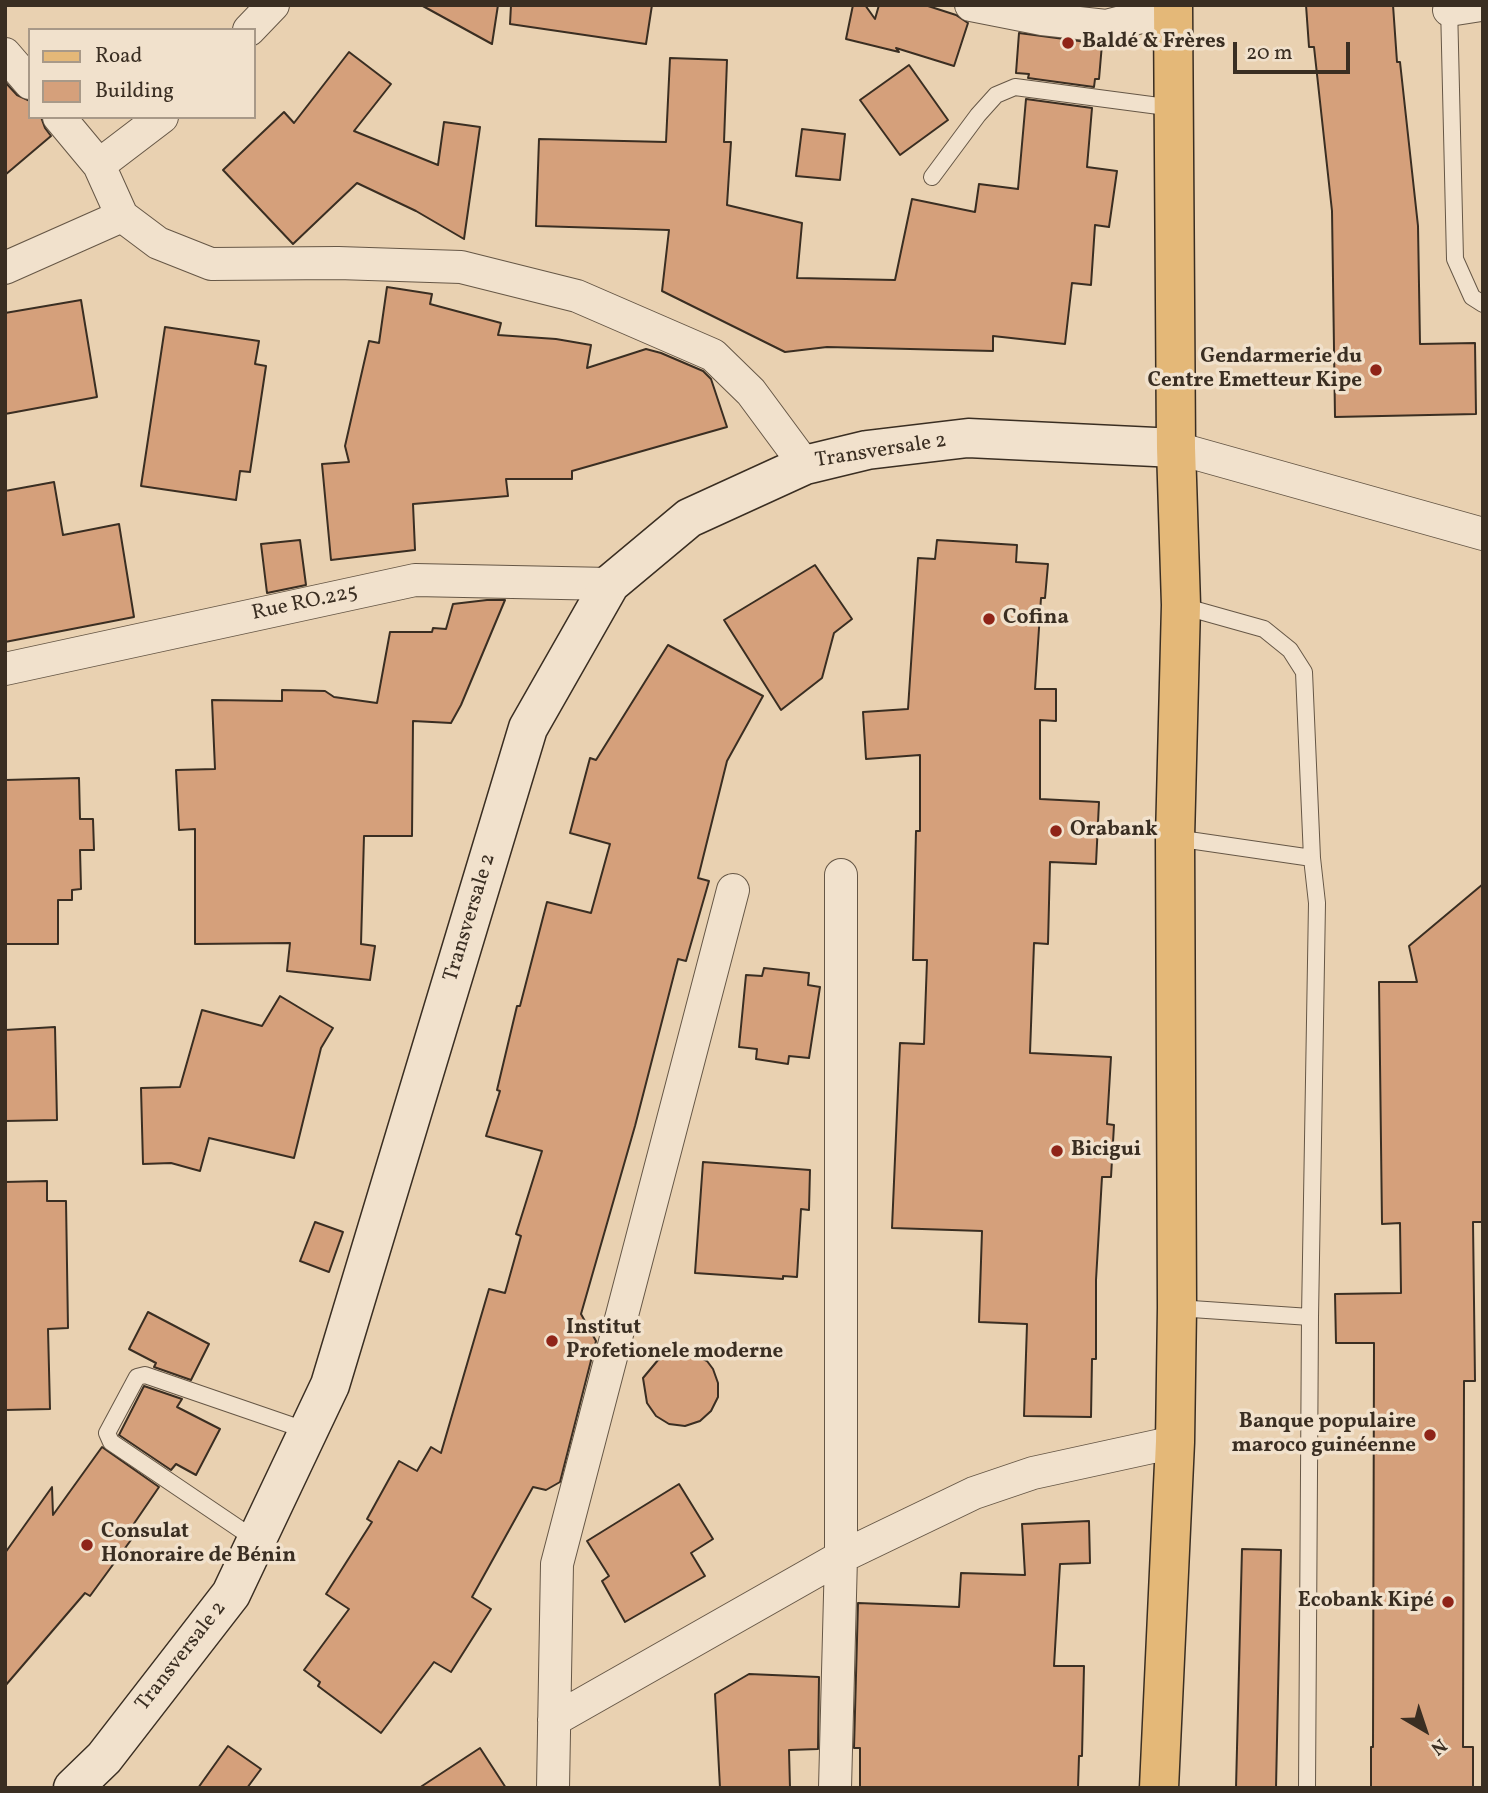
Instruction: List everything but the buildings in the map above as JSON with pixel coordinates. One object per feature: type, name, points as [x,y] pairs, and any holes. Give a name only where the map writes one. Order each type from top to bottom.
[{"type":"main road","points":[[1159,1788],[1175,1442],[1177,1308],[1175,838],[1181,605],[1176,448],[1173,7]]},
{"type":"main road","name":"Transversale 2","points":[[73,1788],[104,1758],[231,1594],[330,1385],[528,728],[610,584],[689,518],[805,465],[867,450],[968,438],[1176,448]]},
{"type":"street","points":[[251,28],[273,5]]},
{"type":"street","points":[[971,5],[1042,19],[1106,26],[1173,7]]},
{"type":"street","points":[[1449,8],[1480,5]]},
{"type":"street","points":[[5,54],[28,81]]},
{"type":"street","points":[[61,119],[99,165],[121,216],[158,243],[211,264],[338,263],[461,267],[577,296],[713,355],[751,392],[805,465]]},
{"type":"street","points":[[99,165],[159,119]]},
{"type":"street","points":[[5,268],[121,216]]},
{"type":"street","points":[[1176,448],[1483,534]]},
{"type":"street","name":"Rue RO.225","points":[[5,669],[415,580],[610,584]]},
{"type":"street","points":[[835,1788],[841,1557],[841,875]]},
{"type":"street","points":[[553,1788],[557,1564],[733,890]]},
{"type":"street","points":[[554,1720],[841,1557],[974,1493],[1033,1473],[1175,1442]]},
{"type":"lane","points":[[1449,8],[1455,259],[1472,297],[1483,304]]},
{"type":"lane","points":[[932,177],[987,105],[996,96],[1016,87],[1174,108]]},
{"type":"lane","points":[[1181,605],[1264,629],[1290,650],[1304,672],[1312,858],[1317,903],[1310,1317],[1307,1788]]},
{"type":"lane","points":[[1175,838],[1312,858]]},
{"type":"lane","points":[[1177,1308],[1310,1317]]},
{"type":"lane","points":[[256,1540],[137,1461],[111,1442],[107,1433],[137,1377],[145,1375],[308,1431]]},
{"type":"place","name":"Baldé & Frères","points":[[1068,43]]},
{"type":"place","name":"Gendarmerie du Centre Emetteur Kipe","points":[[1376,370]]},
{"type":"place","name":"Cofina","points":[[989,619]]},
{"type":"place","name":"Orabank","points":[[1056,831]]},
{"type":"place","name":"Bicigui","points":[[1057,1151]]},
{"type":"place","name":"Institut Profetionele moderne","points":[[552,1341]]},
{"type":"place","name":"Banque populaire maroco guinéenne","points":[[1430,1435]]},
{"type":"place","name":"Consulat Honoraire de Bénin","points":[[87,1545]]},
{"type":"place","name":"Ecobank Kipé","points":[[1448,1602]]}]
